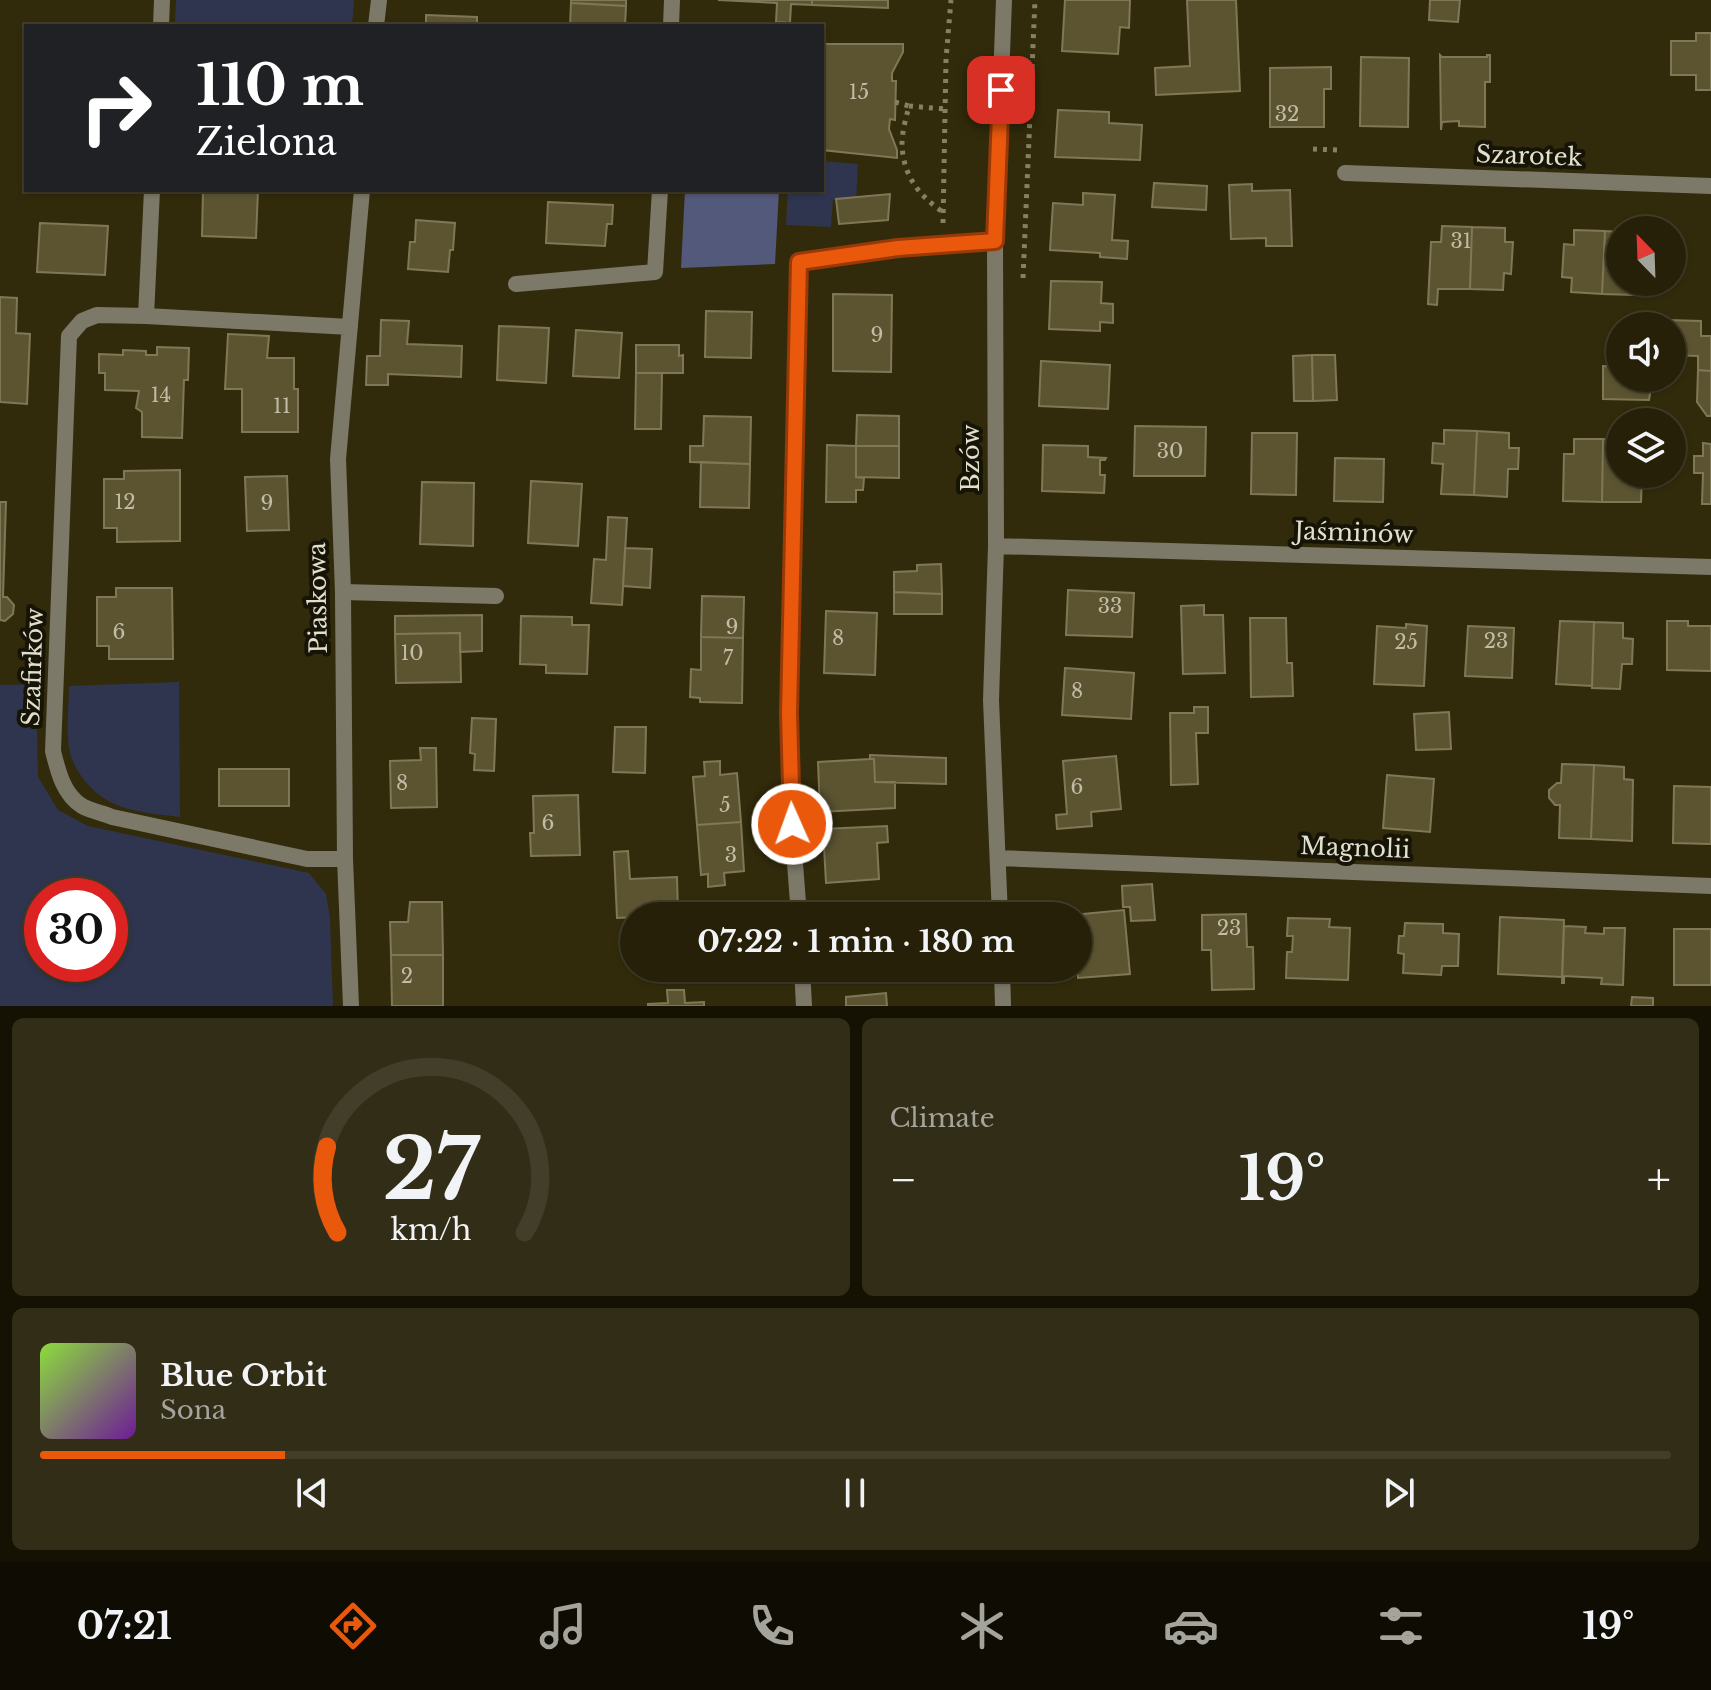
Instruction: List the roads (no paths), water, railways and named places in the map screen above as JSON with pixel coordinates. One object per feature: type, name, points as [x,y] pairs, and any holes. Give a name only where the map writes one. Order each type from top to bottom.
[{"type":"street","points":[[161,24],[162,0]]},
{"type":"street","points":[[376,24],[379,0]]},
{"type":"street","points":[[671,24],[672,0]]},
{"type":"street","name":"Bzów","points":[[1000,902],[991,700],[996,546],[995,241],[1004,0]]},
{"type":"street","name":"Szarotek","points":[[1345,173],[1711,186]]},
{"type":"street","points":[[146,316],[152,192]]},
{"type":"street","name":"Piaskowa","points":[[351,1006],[345,859],[343,592],[338,459],[362,192]]},
{"type":"street","points":[[516,284],[655,272],[660,192]]},
{"type":"street","points":[[798,902],[789,713],[799,262],[898,248],[995,241]]},
{"type":"street","name":"Szafirków","points":[[345,859],[307,859],[112,817],[83,806],[68,793],[53,751],[69,336],[82,321],[97,315],[350,327]]},
{"type":"street","name":"Jaśminów","points":[[996,546],[1711,567]]},
{"type":"street","points":[[343,592],[496,596]]},
{"type":"street","name":"Magnolii","points":[[998,858],[1711,886]]},
{"type":"street","points":[[803,982],[804,1006]]},
{"type":"street","points":[[1002,982],[1003,1006]]}]
